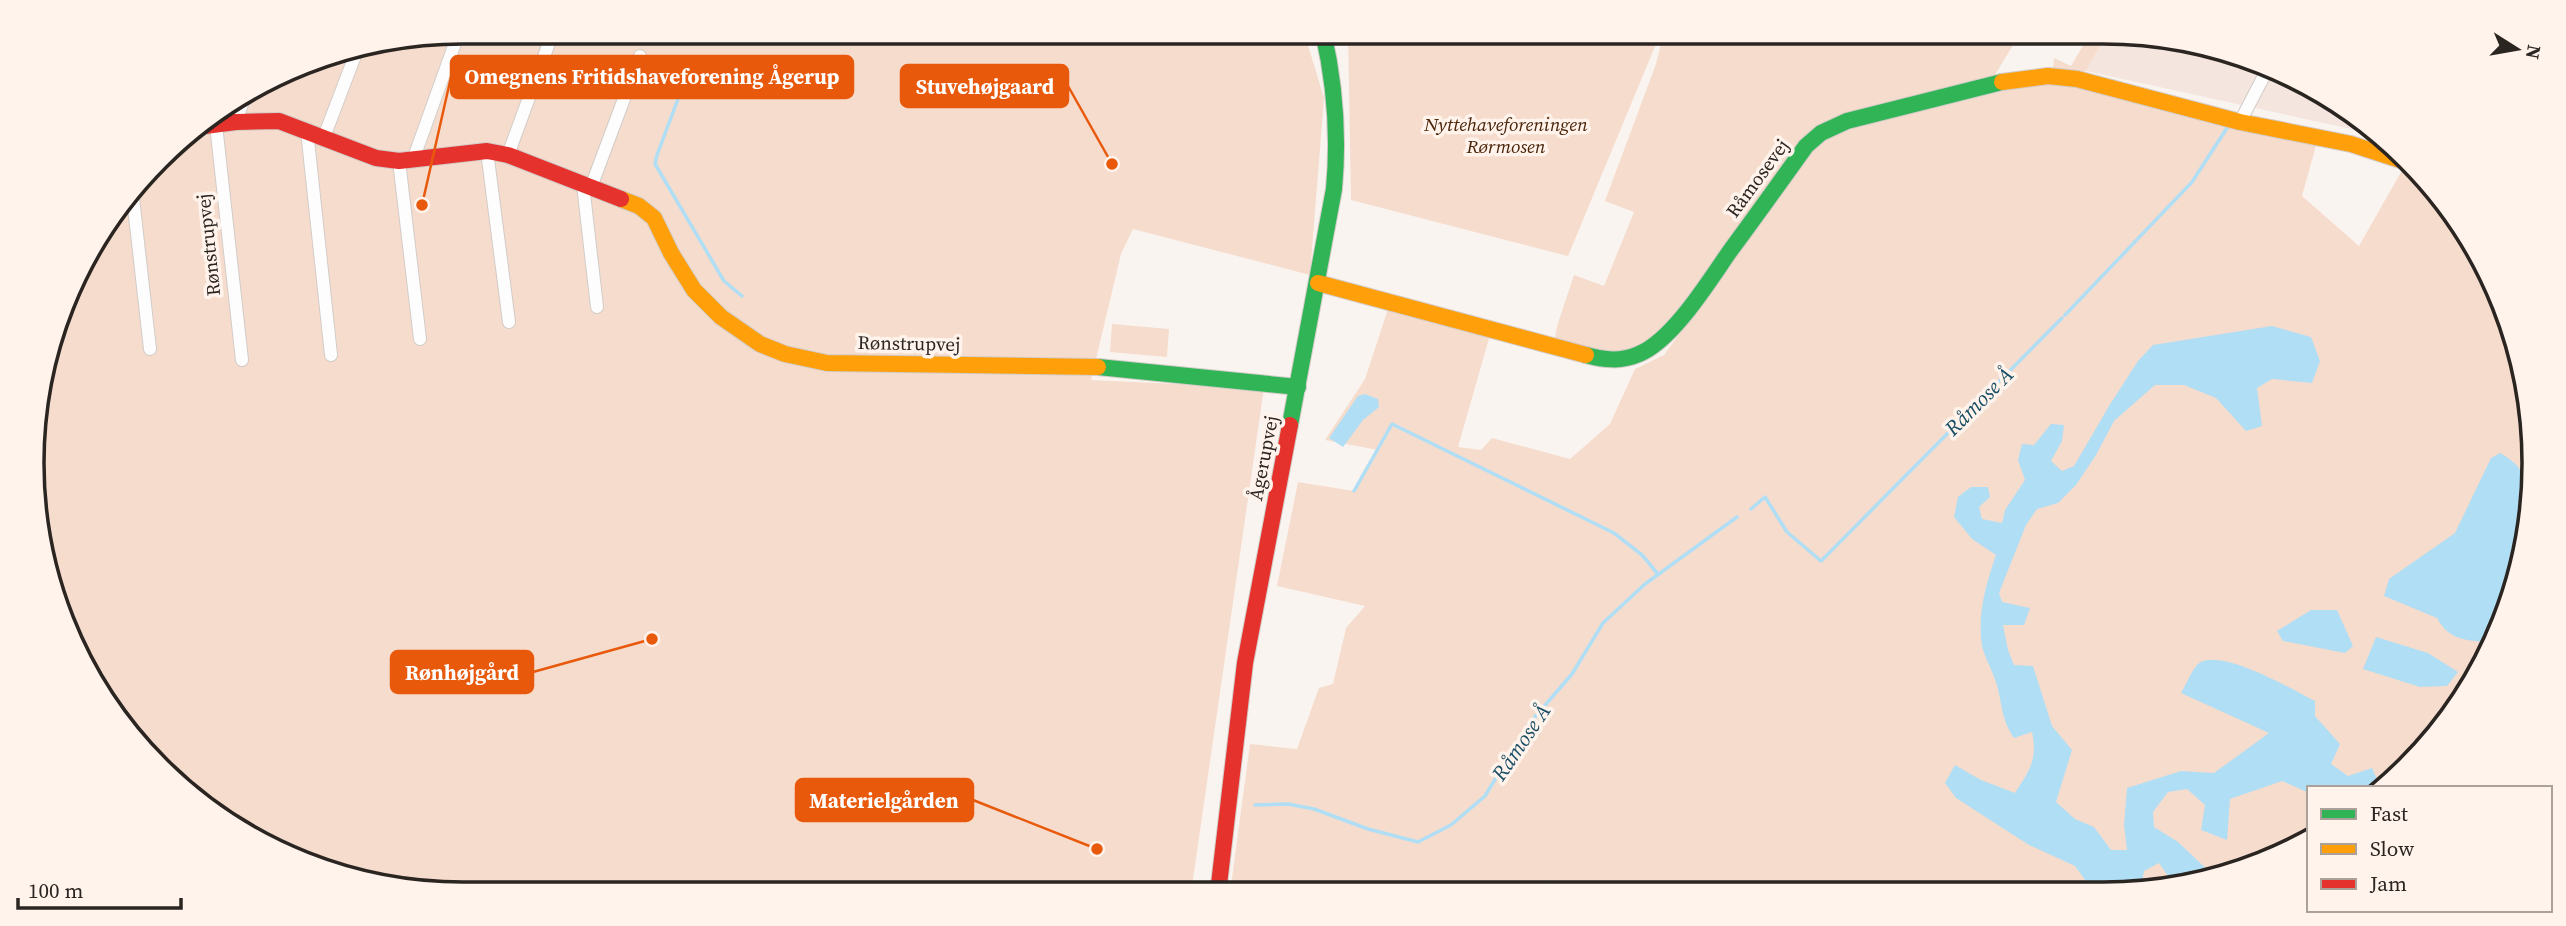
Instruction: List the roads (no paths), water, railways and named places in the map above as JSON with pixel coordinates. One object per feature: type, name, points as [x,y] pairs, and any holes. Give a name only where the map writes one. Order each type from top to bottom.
[{"type":"street","points":[[420,339],[406,161],[454,44]]},
{"type":"street","points":[[508,155],[549,44]]},
{"type":"street","name":"Ågerupvej","points":[[1218,882],[1245,663],[1334,189],[1338,150],[1337,106],[1325,44]]},
{"type":"street","points":[[597,307],[587,186],[640,56]]},
{"type":"street","points":[[324,138],[354,58]]},
{"type":"street","name":"Råmosevej","points":[[1318,283],[1602,359],[1623,359],[1640,354],[1658,342],[1689,308],[1806,146],[1821,133],[1847,121],[2016,79],[2048,76],[2077,79],[2240,122],[2351,145],[2388,156]]},
{"type":"street","points":[[2240,122],[2264,76]]},
{"type":"street","points":[[236,122],[241,107]]},
{"type":"street","name":"Rønstrupvej","points":[[242,360],[216,125],[279,121],[376,158],[406,161],[487,151],[508,155],[639,206],[654,218],[671,253],[694,290],[721,317],[742,332],[760,344],[785,354],[827,363],[1107,368],[1298,387]]},
{"type":"street","points":[[307,131],[331,355]]},
{"type":"street","points":[[487,151],[509,322]]},
{"type":"street","points":[[134,204],[150,349]]},
{"type":"water","points":[[2272,326],[2311,337],[2320,361],[2312,383],[2272,379],[2257,388],[2262,426],[2246,431],[2216,398],[2184,385],[2155,385],[2114,421],[2076,485],[2058,503],[2037,509],[2026,525],[1999,593],[2002,602],[2030,608],[2024,625],[2003,625],[2008,650],[2014,665],[2033,666],[2052,726],[2072,750],[2056,802],[2075,819],[2094,827],[2111,850],[2127,850],[2124,825],[2127,788],[2181,771],[2214,773],[2269,733],[2181,693],[2195,667],[2208,660],[2238,665],[2315,701],[2315,716],[2340,744],[2331,764],[2348,776],[2372,768],[2377,780],[2370,786],[2307,786],[2307,792],[2282,781],[2230,799],[2227,840],[2201,830],[2205,805],[2187,789],[2168,792],[2153,812],[2154,827],[2178,842],[2207,869],[2169,877],[2159,863],[2144,871],[2142,880],[2087,882],[2075,866],[2029,845],[1956,798],[1945,783],[1955,765],[1981,780],[2015,793],[2028,771],[2034,750],[2032,732],[2014,738],[2009,731],[1996,682],[1982,646],[1982,611],[1996,555],[1972,539],[1954,517],[1958,497],[1971,487],[1988,487],[1990,497],[1979,507],[1982,519],[2002,523],[2005,510],[2025,480],[2018,460],[2022,444],[2034,445],[2051,424],[2064,425],[2062,441],[2051,461],[2062,471],[2074,466],[2138,361],[2153,345]]},
{"type":"water","points":[[1365,394],[1378,399],[1379,407],[1363,420],[1343,447],[1329,438],[1358,396]]},
{"type":"water","points":[[2500,453],[2515,464],[2522,473],[2519,518],[2508,572],[2490,623],[2482,641],[2467,640],[2447,631],[2437,618],[2384,596],[2389,579],[2455,533],[2491,458]]},
{"type":"water","points":[[2311,610],[2337,610],[2353,646],[2345,653],[2283,641],[2277,631]]},
{"type":"water","points":[[2376,637],[2428,653],[2458,672],[2447,686],[2420,687],[2363,669]]},
{"type":"waterway","points":[[684,83],[655,164],[724,281],[742,296]]},
{"type":"waterway","name":"Råmose Å","points":[[2065,315],[2192,182],[2227,128]]},
{"type":"waterway","name":"Råmose Å","points":[[1751,509],[1765,497],[1787,532],[1821,561],[2062,318]]},
{"type":"waterway","points":[[1354,491],[1392,424],[1614,533],[1642,555],[1658,574]]},
{"type":"waterway","name":"Råmose Å","points":[[1255,805],[1288,804],[1314,809],[1368,829],[1418,842],[1451,825],[1485,796],[1528,725],[1572,674],[1603,623],[1645,584],[1737,517]]},
{"type":"place","name":"Stuvehøjgaard","points":[[1112,164]]},
{"type":"place","name":"Omegnens Fritidshaveforening Ågerup","points":[[422,205]]},
{"type":"place","name":"Rønhøjgård","points":[[652,639]]},
{"type":"place","name":"Materielgården","points":[[1097,849]]},
{"type":"park label","name":"Nyttehaveforeningen Rørmosen","points":[[1506,135]]}]
